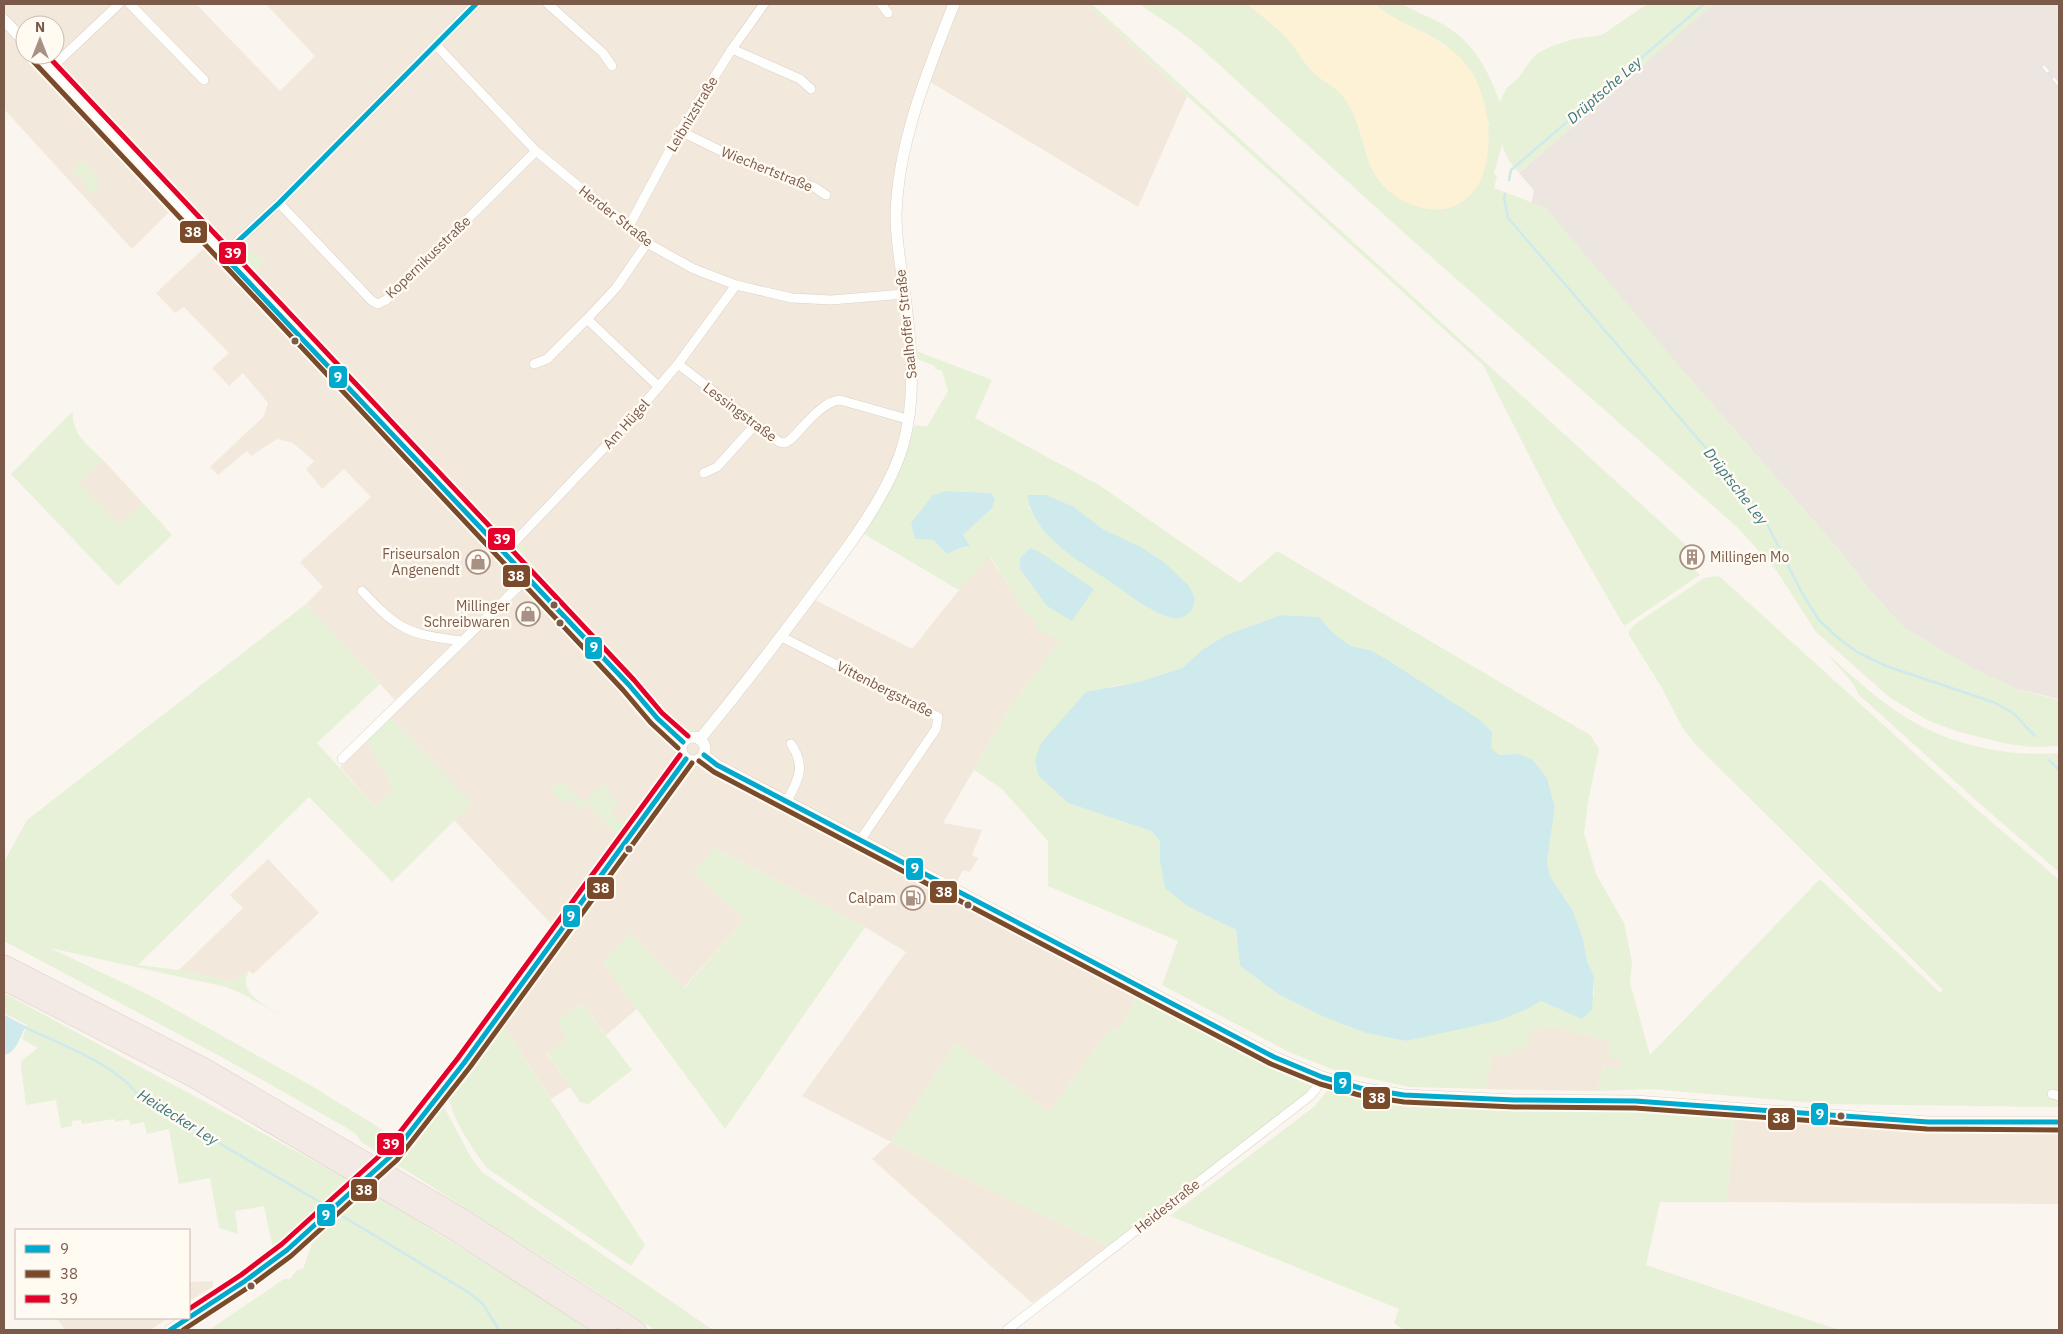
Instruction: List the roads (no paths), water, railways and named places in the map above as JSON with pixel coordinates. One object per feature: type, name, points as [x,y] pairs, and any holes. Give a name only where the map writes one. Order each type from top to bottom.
[{"type":"highway","points":[[4,964],[204,1068],[399,1180],[458,1215],[637,1330]]},
{"type":"highway","points":[[4,981],[200,1082],[450,1228],[607,1330]]},
{"type":"street","points":[[50,69],[119,4]]},
{"type":"street","points":[[130,4],[204,80]]},
{"type":"street","points":[[223,255],[279,202],[476,4]]},
{"type":"street","points":[[548,4],[603,53],[612,66]]},
{"type":"street","name":"Leibnizstraße","points":[[628,228],[680,131],[732,49],[764,4]]},
{"type":"street","points":[[881,4],[888,13]]},
{"type":"street","name":"Saalhoffer Straße","points":[[700,739],[782,637],[848,547],[885,487],[903,445],[912,389],[911,349],[900,270],[896,216],[899,179],[910,132],[954,4]]},
{"type":"street","points":[[4,20],[15,32]]},
{"type":"street","name":"Herder Straße","points":[[436,45],[536,151],[628,228],[647,242],[694,269],[736,285],[792,298],[831,300],[904,294]]},
{"type":"street","points":[[732,49],[800,79],[811,89]]},
{"type":"street","points":[[46,65],[629,685],[657,718],[683,742]]},
{"type":"street","name":"Wiechertstraße","points":[[680,131],[752,166],[814,187],[826,195]]},
{"type":"street","name":"Kopernikusstraße","points":[[279,202],[372,301],[378,304],[386,300],[536,151]]},
{"type":"street","points":[[534,364],[547,359],[616,288],[647,242]]},
{"type":"street","name":"Am Hügel","points":[[504,553],[627,424],[678,364],[736,285]]},
{"type":"street","points":[[587,319],[659,387]]},
{"type":"street","name":"Lessingstraße","points":[[678,364],[779,442],[785,443],[790,440],[826,404],[834,400],[908,419]]},
{"type":"street","points":[[704,473],[717,467],[755,424]]},
{"type":"street","points":[[342,758],[527,578]]},
{"type":"street","points":[[362,591],[384,614],[404,628],[421,635],[462,641]]},
{"type":"street","name":"Vittenbergstraße","points":[[782,637],[938,717],[936,729],[861,839]]},
{"type":"street","points":[[689,737],[700,739],[705,748],[704,755],[697,760],[686,759],[681,753],[683,742],[689,737]]},
{"type":"street","points":[[787,801],[797,782],[800,767],[799,758],[791,744]]},
{"type":"street","points":[[704,755],[717,765],[1274,1057],[1322,1077],[1360,1088],[1404,1095],[1514,1100],[1635,1102],[1928,1122],[2059,1122]]},
{"type":"street","points":[[392,1155],[464,1063],[686,759]]},
{"type":"street","name":"Heidestraße","points":[[1006,1330],[1311,1095],[1322,1077]]},
{"type":"street","points":[[190,1317],[287,1250],[348,1196]]},
{"type":"street","points":[[170,1330],[187,1319]]},
{"type":"water","points":[[947,491],[991,493],[995,499],[992,508],[963,535],[970,546],[947,554],[933,540],[915,539],[911,523],[933,495]]},
{"type":"water","points":[[1028,495],[1046,495],[1074,507],[1103,529],[1141,547],[1165,563],[1189,586],[1195,598],[1192,610],[1181,618],[1172,618],[1156,612],[1078,561],[1043,530],[1031,509]]},
{"type":"water","points":[[1030,548],[1038,551],[1094,589],[1072,621],[1047,606],[1020,569],[1020,558]]},
{"type":"water","points":[[1281,615],[1319,617],[1330,630],[1350,646],[1370,650],[1386,659],[1480,720],[1492,732],[1491,748],[1499,755],[1519,754],[1533,760],[1547,778],[1555,807],[1547,862],[1550,876],[1573,911],[1583,939],[1587,961],[1594,976],[1592,1010],[1582,1019],[1541,1001],[1497,1021],[1406,1041],[1366,1033],[1322,1016],[1278,994],[1240,966],[1236,930],[1187,906],[1165,888],[1160,861],[1160,841],[1151,831],[1068,803],[1038,775],[1035,760],[1041,743],[1086,692],[1139,682],[1182,668],[1202,650],[1226,635]]},
{"type":"water","points":[[4,1016],[25,1028],[12,1051],[4,1055]]},
{"type":"waterway","name":"Drüptsche Ley","points":[[1509,180],[1511,170],[1704,4]]},
{"type":"waterway","name":"Drüptsche Ley","points":[[1505,194],[1508,218],[1748,497],[1766,522],[1802,593],[1819,620],[1857,652],[1886,666],[1993,702],[2012,712],[2035,736]]},
{"type":"waterway","name":"Drüptsche Ley","points":[[2049,760],[2059,770]]},
{"type":"waterway","name":"Heidecker Ley","points":[[4,1016],[96,1061],[124,1080],[140,1097],[325,1205]]},
{"type":"waterway","points":[[339,1214],[468,1292],[483,1304],[499,1330]]},
{"type":"tunnel","points":[[348,1195],[392,1155]]},
{"type":"railway","points":[[2043,66],[2059,85]]},
{"type":"place","name":"Millingen Mo","points":[[1692,557]]},
{"type":"place","name":"Friseursalon Angenendt","points":[[478,562]]},
{"type":"place","name":"Millinger Schreibwaren","points":[[528,614]]},
{"type":"place","name":"Calpam","points":[[913,898]]}]
